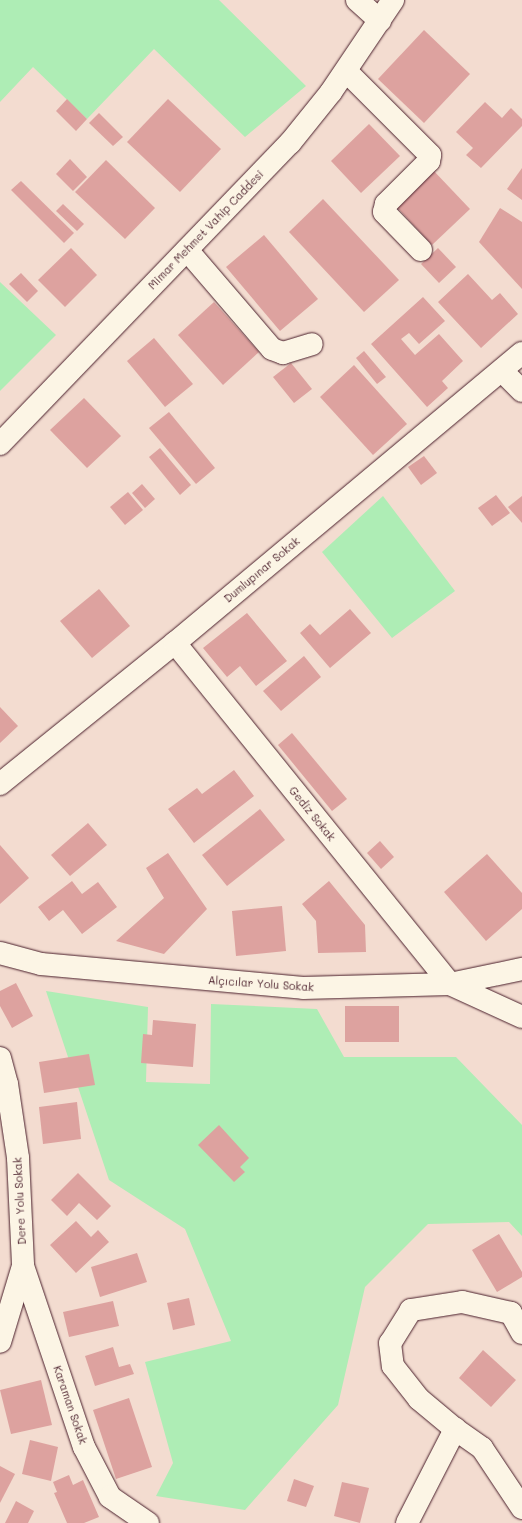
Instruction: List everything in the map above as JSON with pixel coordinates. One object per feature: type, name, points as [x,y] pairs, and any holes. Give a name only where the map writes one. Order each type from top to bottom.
[{"type":"street","points":[[357,0],[380,21]]},
{"type":"street","name":"Mimar Mehmet Vahip Caddesi","points":[[0,444],[290,143],[346,70],[394,0]]},
{"type":"street","points":[[346,70],[430,155],[430,161],[386,204],[384,212],[420,250]]},
{"type":"street","points":[[187,250],[272,349],[283,353],[312,344]]},
{"type":"street","name":"Dumlupınar Sokak","points":[[0,784],[175,643],[454,408],[502,371],[522,353]]},
{"type":"street","points":[[502,371],[522,391]]},
{"type":"street","name":"Gediz Sokak","points":[[175,643],[450,984]]},
{"type":"street","name":"Alçıcılar Yolu Sokak","points":[[0,953],[41,964],[303,988],[450,984],[522,969]]},
{"type":"street","points":[[450,984],[522,1017]]},
{"type":"street","name":"Dere Yolu Sokak","points":[[0,1058],[7,1084],[18,1158],[23,1266],[0,1342]]},
{"type":"street","name":"Karaman Sokak","points":[[23,1266],[84,1447],[110,1497],[148,1523]]},
{"type":"street","points":[[522,1333],[511,1313],[462,1302],[411,1310],[390,1343],[393,1366],[420,1399],[454,1429],[482,1448],[522,1508]]},
{"type":"street","points":[[407,1523],[454,1429]]},
{"type":"green space","points":[[0,0],[219,0],[306,86],[245,137],[154,49],[87,119],[33,67],[0,102]]},
{"type":"green space","points":[[0,282],[56,335],[0,391]]},
{"type":"green space","points":[[383,496],[455,591],[392,638],[322,552]]},
{"type":"green space","points":[[46,991],[148,1007],[146,1082],[210,1084],[211,1004],[317,1009],[344,1057],[456,1057],[522,1125],[522,1236],[509,1222],[428,1224],[365,1287],[338,1405],[245,1510],[156,1496],[173,1463],[145,1362],[231,1341],[185,1229],[109,1180]]},
{"type":"building","points":[[424,30],[470,74],[424,123],[378,79]]},
{"type":"building","points":[[67,99],[87,119],[76,131],[56,111]]},
{"type":"building","points":[[168,99],[221,149],[180,192],[127,142]]},
{"type":"building","points":[[485,102],[502,118],[511,108],[522,119],[522,126],[481,168],[466,155],[473,148],[456,132]]},
{"type":"building","points":[[99,113],[123,137],[113,146],[89,123]]},
{"type":"building","points":[[369,124],[400,156],[361,193],[331,161]]},
{"type":"building","points":[[70,159],[87,177],[73,191],[56,174]]},
{"type":"building","points":[[106,160],[155,208],[125,239],[75,192]]},
{"type":"building","points":[[522,168],[522,200],[507,189]]},
{"type":"building","points":[[432,169],[470,209],[432,245],[394,204]]},
{"type":"building","points":[[21,181],[74,233],[64,243],[11,190]]},
{"type":"building","points":[[323,199],[399,280],[364,312],[289,232]]},
{"type":"building","points":[[63,204],[84,224],[77,231],[56,211]]},
{"type":"building","points":[[500,208],[522,222],[522,289],[479,242]]},
{"type":"building","points":[[264,235],[318,299],[280,331],[226,267]]},
{"type":"building","points":[[71,248],[97,275],[65,307],[38,280]]},
{"type":"building","points":[[438,248],[456,267],[439,283],[421,264]]},
{"type":"building","points":[[21,273],[38,291],[27,302],[9,284]]},
{"type":"building","points":[[468,274],[492,300],[500,293],[518,314],[481,348],[438,302]]},
{"type":"building","points":[[423,297],[445,321],[419,344],[409,333],[401,339],[415,355],[439,334],[463,361],[442,381],[448,388],[427,407],[371,344]]},
{"type":"building","points":[[214,302],[259,352],[223,385],[178,335]]},
{"type":"building","points":[[154,338],[193,384],[165,407],[127,361]]},
{"type":"building","points":[[364,351],[386,377],[377,384],[356,358]]},
{"type":"building","points":[[291,363],[312,389],[294,403],[273,377]]},
{"type":"building","points":[[354,365],[407,424],[373,455],[320,397]]},
{"type":"building","points":[[84,398],[121,436],[87,468],[50,430]]},
{"type":"building","points":[[169,412],[215,468],[196,484],[149,428]]},
{"type":"building","points":[[160,448],[191,485],[180,495],[149,457]]},
{"type":"building","points":[[424,456],[437,473],[421,485],[408,467]]},
{"type":"building","points":[[142,484],[155,499],[145,508],[132,493]]},
{"type":"building","points":[[128,492],[143,510],[125,525],[110,507]]},
{"type":"building","points":[[496,495],[510,513],[492,526],[478,508]]},
{"type":"building","points":[[522,496],[522,523],[508,507]]},
{"type":"building","points":[[99,589],[130,626],[92,658],[60,621]]},
{"type":"building","points":[[350,609],[371,633],[330,668],[300,633],[310,624],[320,635]]},
{"type":"building","points":[[247,613],[287,661],[256,686],[240,666],[227,677],[203,648]]},
{"type":"building","points":[[304,656],[321,677],[281,711],[263,691]]},
{"type":"building","points":[[0,707],[18,726],[0,743]]},
{"type":"building","points":[[292,733],[347,799],[332,811],[278,745]]},
{"type":"building","points":[[234,770],[254,796],[194,843],[168,809],[197,788],[202,794]]},
{"type":"building","points":[[260,809],[285,840],[227,886],[202,855]]},
{"type":"building","points":[[88,823],[107,845],[70,876],[51,855]]},
{"type":"building","points":[[380,841],[394,857],[381,869],[367,853]]},
{"type":"building","points":[[0,845],[29,878],[0,904]]},
{"type":"building","points":[[168,853],[207,909],[164,954],[116,941],[164,898],[146,868]]},
{"type":"building","points":[[487,854],[522,893],[522,909],[486,941],[444,892]]},
{"type":"building","points":[[72,881],[82,894],[98,882],[117,907],[82,934],[63,910],[49,921],[38,907]]},
{"type":"building","points":[[329,881],[365,925],[366,952],[318,953],[316,921],[302,904]]},
{"type":"building","points":[[282,906],[286,951],[236,956],[232,911]]},
{"type":"building","points":[[16,983],[33,1016],[12,1028],[0,1006],[0,991]]},
{"type":"building","points":[[345,1006],[399,1006],[399,1042],[345,1042]]},
{"type":"building","points":[[153,1020],[196,1024],[193,1067],[141,1063],[143,1034],[152,1035]]},
{"type":"building","points":[[89,1054],[95,1085],[44,1093],[39,1062]]},
{"type":"building","points":[[77,1102],[81,1139],[43,1144],[39,1107]]},
{"type":"building","points":[[219,1125],[249,1158],[240,1167],[245,1172],[234,1182],[198,1145]]},
{"type":"building","points":[[78,1173],[111,1206],[97,1220],[79,1203],[67,1216],[51,1200]]},
{"type":"building","points":[[76,1221],[91,1237],[98,1230],[109,1242],[76,1273],[50,1245]]},
{"type":"building","points":[[499,1234],[522,1272],[522,1277],[497,1292],[472,1250]]},
{"type":"building","points":[[137,1253],[147,1282],[100,1297],[91,1267]]},
{"type":"building","points":[[189,1298],[195,1325],[173,1330],[167,1303]]},
{"type":"building","points":[[113,1301],[119,1326],[69,1337],[63,1312]]},
{"type":"building","points":[[113,1347],[119,1367],[130,1364],[134,1374],[95,1386],[85,1356]]},
{"type":"building","points":[[483,1350],[516,1380],[491,1407],[459,1378]]},
{"type":"building","points":[[41,1380],[52,1425],[11,1434],[0,1390]]},
{"type":"building","points":[[129,1398],[152,1467],[116,1479],[93,1410]]},
{"type":"building","points":[[30,1440],[58,1447],[51,1481],[22,1474]]},
{"type":"building","points":[[0,1466],[15,1474],[0,1503]]},
{"type":"building","points":[[69,1475],[73,1485],[83,1480],[99,1517],[84,1523],[67,1523],[54,1493],[57,1492],[53,1482]]},
{"type":"building","points":[[294,1479],[314,1486],[306,1507],[287,1501]]},
{"type":"building","points":[[342,1482],[369,1488],[360,1523],[334,1516]]},
{"type":"building","points":[[16,1501],[34,1511],[28,1523],[5,1523]]}]
